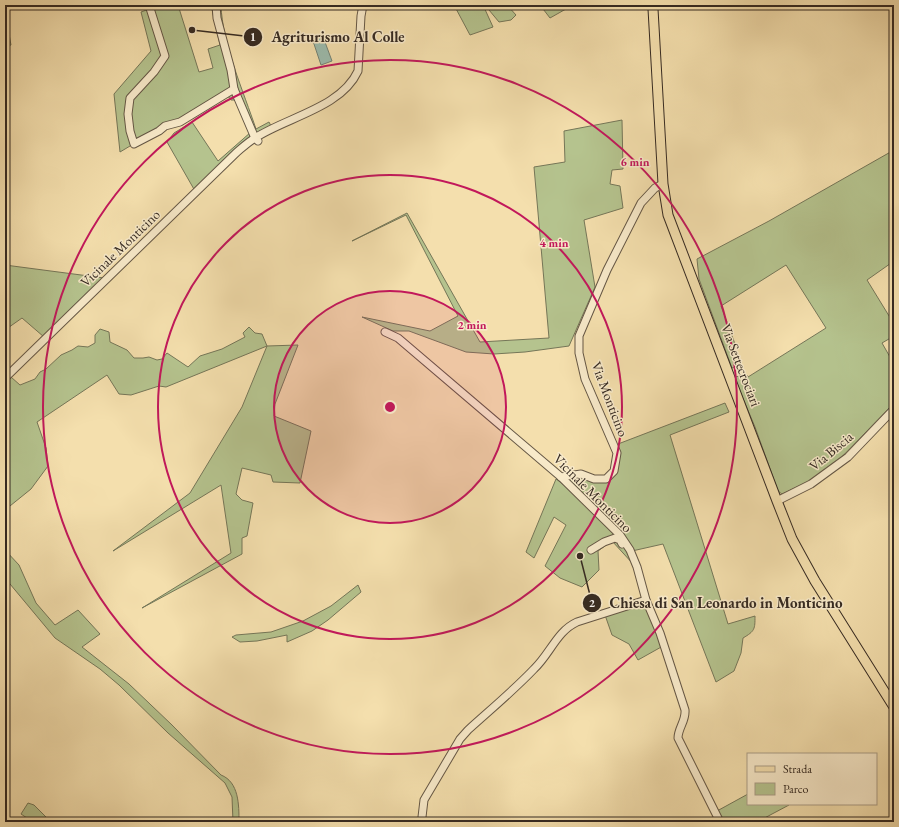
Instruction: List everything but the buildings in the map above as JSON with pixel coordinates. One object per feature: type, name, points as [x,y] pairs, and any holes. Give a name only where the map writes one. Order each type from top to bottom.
[{"type":"main road","name":"Via Settecrociari","points":[[651,5],[653,9],[663,184],[668,215],[792,539],[815,581],[894,707]]},
{"type":"street","points":[[148,5],[165,56],[154,72],[130,98],[128,114],[130,131],[134,144],[165,126],[180,122],[234,89]]},
{"type":"street","points":[[216,5],[217,18],[231,70],[234,89],[256,140]]},
{"type":"street","name":"Vicinale Monticino","points":[[5,378],[236,153],[256,140],[319,107],[345,88],[355,78],[358,70],[363,5]]},
{"type":"street","name":"Via Monticino","points":[[561,477],[581,474],[594,480],[606,479],[614,471],[617,453],[585,379],[579,353],[579,336],[608,270],[641,203],[655,188],[663,184]]},
{"type":"street","name":"Vicinale Monticino","points":[[385,332],[398,338],[561,477],[620,535],[631,551],[646,600],[660,633],[685,710],[685,719],[678,734],[678,738],[720,822]]},
{"type":"street","name":"Via Biscia","points":[[777,501],[811,484],[848,457],[894,409]]},
{"type":"street","points":[[591,550],[604,542],[615,538],[620,540],[624,548],[631,551]]},
{"type":"street","points":[[423,822],[422,817],[424,800],[460,740],[468,730],[535,669],[560,634],[569,626],[577,622],[646,600]]},
{"type":"green space","points":[[151,5],[178,5],[199,72],[213,68],[208,49],[220,45],[211,5],[221,5],[222,20],[229,51],[256,129],[269,122],[271,126],[195,191],[167,142],[174,133],[192,122],[218,161],[251,132],[235,100],[231,100],[227,95],[120,152],[114,94],[151,51],[141,12],[152,8]]},
{"type":"green space","points":[[454,5],[483,5],[493,27],[470,35]]},
{"type":"green space","points":[[490,5],[507,5],[516,15],[511,20],[499,22],[489,10]]},
{"type":"green space","points":[[540,5],[573,5],[550,18]]},
{"type":"green space","points":[[5,12],[11,45],[5,47]]},
{"type":"green space","points":[[622,120],[623,169],[612,170],[610,184],[620,186],[623,208],[584,220],[595,287],[569,346],[525,352],[494,354],[466,352],[409,331],[393,331],[362,317],[430,331],[458,316],[406,215],[352,241],[407,213],[480,342],[549,338],[534,167],[565,162],[564,131]]},
{"type":"green space","points":[[894,150],[894,261],[867,280],[894,324],[894,336],[882,343],[894,364],[894,403],[835,464],[808,482],[782,494],[778,491],[755,427],[734,377],[747,375],[748,377],[826,328],[786,265],[721,306],[735,344],[729,346],[737,367],[732,368],[699,279],[697,259],[769,221]]},
{"type":"green space","points":[[5,265],[104,278],[44,337],[22,318],[5,330]]},
{"type":"green space","points":[[249,327],[255,333],[262,334],[267,346],[166,387],[159,386],[131,395],[119,394],[107,375],[37,422],[46,448],[48,466],[31,489],[5,510],[5,382],[11,377],[20,385],[35,379],[40,372],[46,369],[61,355],[78,346],[88,347],[95,343],[95,335],[100,329],[109,332],[110,342],[127,350],[134,358],[149,357],[157,360],[162,359],[167,353],[188,367],[200,356],[222,349],[245,337],[243,333]]},
{"type":"green space","points":[[298,345],[275,404],[274,416],[311,431],[300,483],[273,482],[271,475],[242,468],[236,494],[242,500],[253,503],[247,536],[242,538],[242,554],[142,608],[231,553],[221,485],[113,551],[190,493],[242,407],[267,346]]},
{"type":"green space","points":[[725,403],[729,412],[670,435],[728,624],[755,616],[754,629],[743,638],[741,653],[734,671],[716,682],[663,544],[632,551],[564,479],[580,477],[606,482],[619,456],[618,444]]},
{"type":"green space","points":[[556,479],[577,496],[608,527],[619,540],[634,565],[612,541],[598,551],[599,570],[582,587],[560,578],[545,566],[566,525],[554,517],[534,558],[526,552]]},
{"type":"green space","points":[[5,550],[19,565],[36,603],[55,625],[78,610],[100,634],[82,647],[129,684],[221,775],[227,778],[235,788],[237,795],[239,822],[233,822],[232,797],[225,783],[168,733],[119,685],[100,669],[55,638],[5,578]]},
{"type":"green space","points":[[358,585],[361,592],[328,620],[312,631],[287,642],[287,635],[257,641],[240,642],[232,637],[236,635],[271,632],[303,621],[331,606]]},
{"type":"green space","points":[[645,598],[663,646],[638,660],[629,644],[612,635],[605,615]]},
{"type":"green space","points":[[747,795],[747,805],[789,805],[757,822],[723,822],[717,811]]},
{"type":"green space","points":[[28,803],[34,805],[51,822],[31,822],[21,814]]},
{"type":"shaded area","points":[[322,34],[332,61],[321,65],[312,38]]},
{"type":"place","name":"Agriturismo Al Colle","points":[[192,30]]},
{"type":"place","name":"Chiesa di San Leonardo in Monticino","points":[[580,556]]}]
